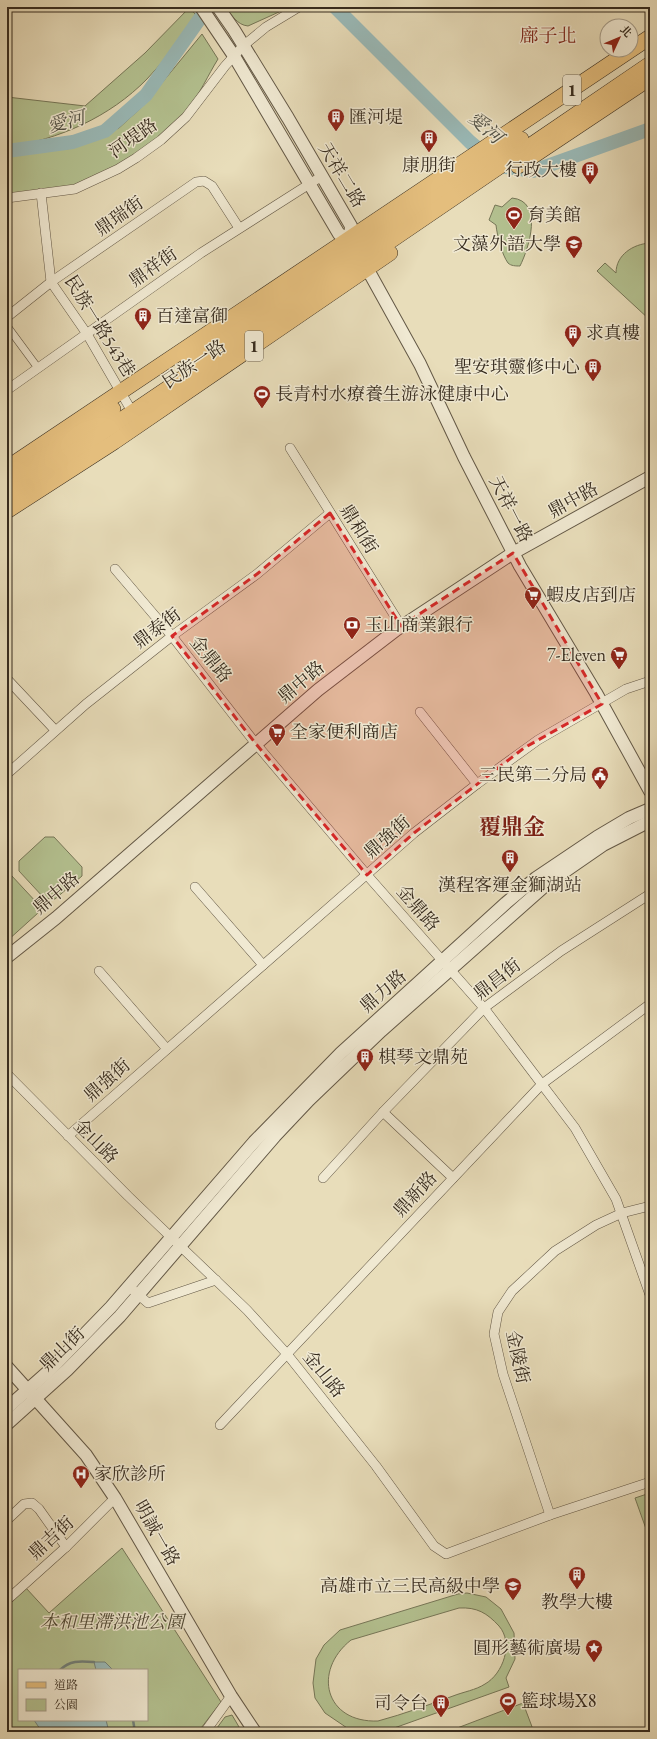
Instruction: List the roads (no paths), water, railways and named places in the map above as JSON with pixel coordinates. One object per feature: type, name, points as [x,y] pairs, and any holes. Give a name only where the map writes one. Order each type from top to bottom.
[{"type":"main road","name":"1","points":[[507,154],[650,38]]},
{"type":"main road","name":"1","points":[[507,154],[650,52]]},
{"type":"main road","name":"1","points":[[479,169],[507,154],[650,64]]},
{"type":"main road","name":"1","points":[[479,169],[650,78]]},
{"type":"main road","name":"民族一路","points":[[7,483],[130,407],[359,254],[479,169]]},
{"type":"main road","name":"民族一路","points":[[7,497],[130,407],[359,254],[479,169]]},
{"type":"main road","name":"民族一路","points":[[7,468],[130,407]]},
{"type":"main road","name":"民族一路","points":[[7,511],[130,407]]},
{"type":"street","name":"天祥二路","points":[[201,7],[214,24],[234,56],[339,234],[359,254]]},
{"type":"street","name":"河堤路","points":[[7,198],[74,189],[118,169],[161,140],[196,105],[243,46],[266,27],[299,7]]},
{"type":"street","name":"天祥二路","points":[[221,11],[351,226],[359,254]]},
{"type":"street","name":"鼎祥街","points":[[7,390],[239,228],[322,176]]},
{"type":"street","name":"鼎瑞街","points":[[7,317],[51,282],[196,182],[204,181],[212,186],[239,228]]},
{"type":"street","name":"民族一路543巷","points":[[40,193],[51,282],[87,334],[130,407]]},
{"type":"street","name":"天祥一路","points":[[359,254],[420,364],[458,445],[513,553],[602,704],[650,791]]},
{"type":"street","points":[[7,326],[38,368]]},
{"type":"street","name":"鼎和街","points":[[290,448],[401,626]]},
{"type":"street","name":"鼎中路","points":[[7,957],[56,918],[318,690],[401,626],[513,553],[650,477]]},
{"type":"street","name":"鼎泰街","points":[[7,774],[56,730],[172,636],[257,574],[330,513]]},
{"type":"street","name":"金鼎路","points":[[115,569],[172,636],[256,744],[367,875],[484,1008],[575,1128],[601,1172],[622,1213],[650,1295]]},
{"type":"street","points":[[7,679],[56,730]]},
{"type":"street","name":"鼎強街","points":[[68,1136],[414,833],[524,748],[626,689],[650,681]]},
{"type":"street","points":[[420,712],[477,784]]},
{"type":"street","name":"鼎力路","points":[[176,1242],[309,1100],[381,1032],[447,966],[506,903],[536,878],[598,836],[629,818],[650,809]]},
{"type":"street","name":"鼎力路","points":[[447,966],[548,883],[603,845],[650,820]]},
{"type":"street","points":[[195,887],[263,965]]},
{"type":"street","name":"鼎昌街","points":[[323,1178],[383,1112],[484,1008],[561,951],[650,894]]},
{"type":"street","points":[[99,971],[167,1049]]},
{"type":"street","name":"鼎新路","points":[[220,1425],[542,1084],[650,1004]]},
{"type":"street","name":"金山路","points":[[7,1074],[68,1136],[216,1280],[287,1354],[376,1466],[434,1546],[446,1554],[550,1515],[650,1482]]},
{"type":"street","points":[[383,1112],[453,1178]]},
{"type":"street","name":"金陵街","points":[[550,1515],[503,1374],[494,1334],[498,1312],[512,1291],[528,1274],[555,1252],[596,1225],[622,1213],[650,1206]]},
{"type":"street","name":"鼎山街","points":[[7,1424],[55,1365],[129,1287],[176,1242]]},
{"type":"street","name":"鼎山街","points":[[7,1408],[31,1395],[103,1334],[139,1295],[176,1242]]},
{"type":"street","points":[[647,1285],[650,1275]]},
{"type":"street","points":[[129,1287],[148,1303],[216,1280]]},
{"type":"street","name":"明誠一路","points":[[7,1368],[86,1455],[115,1498],[231,1696],[255,1732]]},
{"type":"street","name":"鼎吉街","points":[[7,1600],[66,1546],[115,1498]]},
{"type":"street","points":[[7,1520],[24,1504],[32,1503],[39,1509],[66,1546]]},
{"type":"street","points":[[205,1732],[231,1696]]},
{"type":"water","points":[[94,1662],[105,1662],[112,1669],[96,1669]]},
{"type":"water","points":[[35,1721],[106,1721],[109,1732],[42,1732]]},
{"type":"waterway","name":"愛河","points":[[7,151],[73,142],[105,131],[146,95],[208,7]]},
{"type":"waterway","name":"愛河","points":[[335,7],[470,142],[488,157]]},
{"type":"waterway","name":"愛河","points":[[506,167],[533,171],[650,129]]},
{"type":"waterway","points":[[61,1669],[68,1664],[80,1661],[94,1662]]},
{"type":"waterway","points":[[133,1721],[135,1732]]},
{"type":"place","name":"匯河堤","points":[[336,132]]},
{"type":"place","name":"康朋街","points":[[429,153]]},
{"type":"place","name":"行政大樓","points":[[590,185]]},
{"type":"place","name":"育美館","points":[[514,230]]},
{"type":"place","name":"文藻外語大學","points":[[574,259]]},
{"type":"place","name":"百達富御","points":[[143,331]]},
{"type":"place","name":"求真樓","points":[[573,348]]},
{"type":"place","name":"聖安琪靈修中心","points":[[593,382]]},
{"type":"place","name":"長青村水療養生游泳健康中心","points":[[262,409]]},
{"type":"place","name":"蝦皮店到店","points":[[533,610]]},
{"type":"place","name":"玉山商業銀行","points":[[352,640]]},
{"type":"place","name":"7-Eleven","points":[[619,670]]},
{"type":"place","name":"全家便利商店","points":[[277,747]]},
{"type":"place","name":"三民第二分局","points":[[600,790]]},
{"type":"place","name":"漢程客運金獅湖站","points":[[510,873]]},
{"type":"place","name":"棋琴文鼎苑","points":[[365,1072]]},
{"type":"place","name":"家欣診所","points":[[81,1489]]},
{"type":"place","name":"教學大樓","points":[[577,1590]]},
{"type":"place","name":"高雄市立三民高級中學","points":[[513,1601]]},
{"type":"place","name":"圓形藝術廣場","points":[[594,1663]]},
{"type":"place","name":"籃球場X8","points":[[508,1716]]},
{"type":"place","name":"司令台","points":[[441,1718]]},
{"type":"district","name":"廍子北","points":[[548,35]]},
{"type":"district","name":"覆鼎金","points":[[512,826]]},
{"type":"park label","name":"本和里滯洪池公園","points":[[112,1622]]}]
